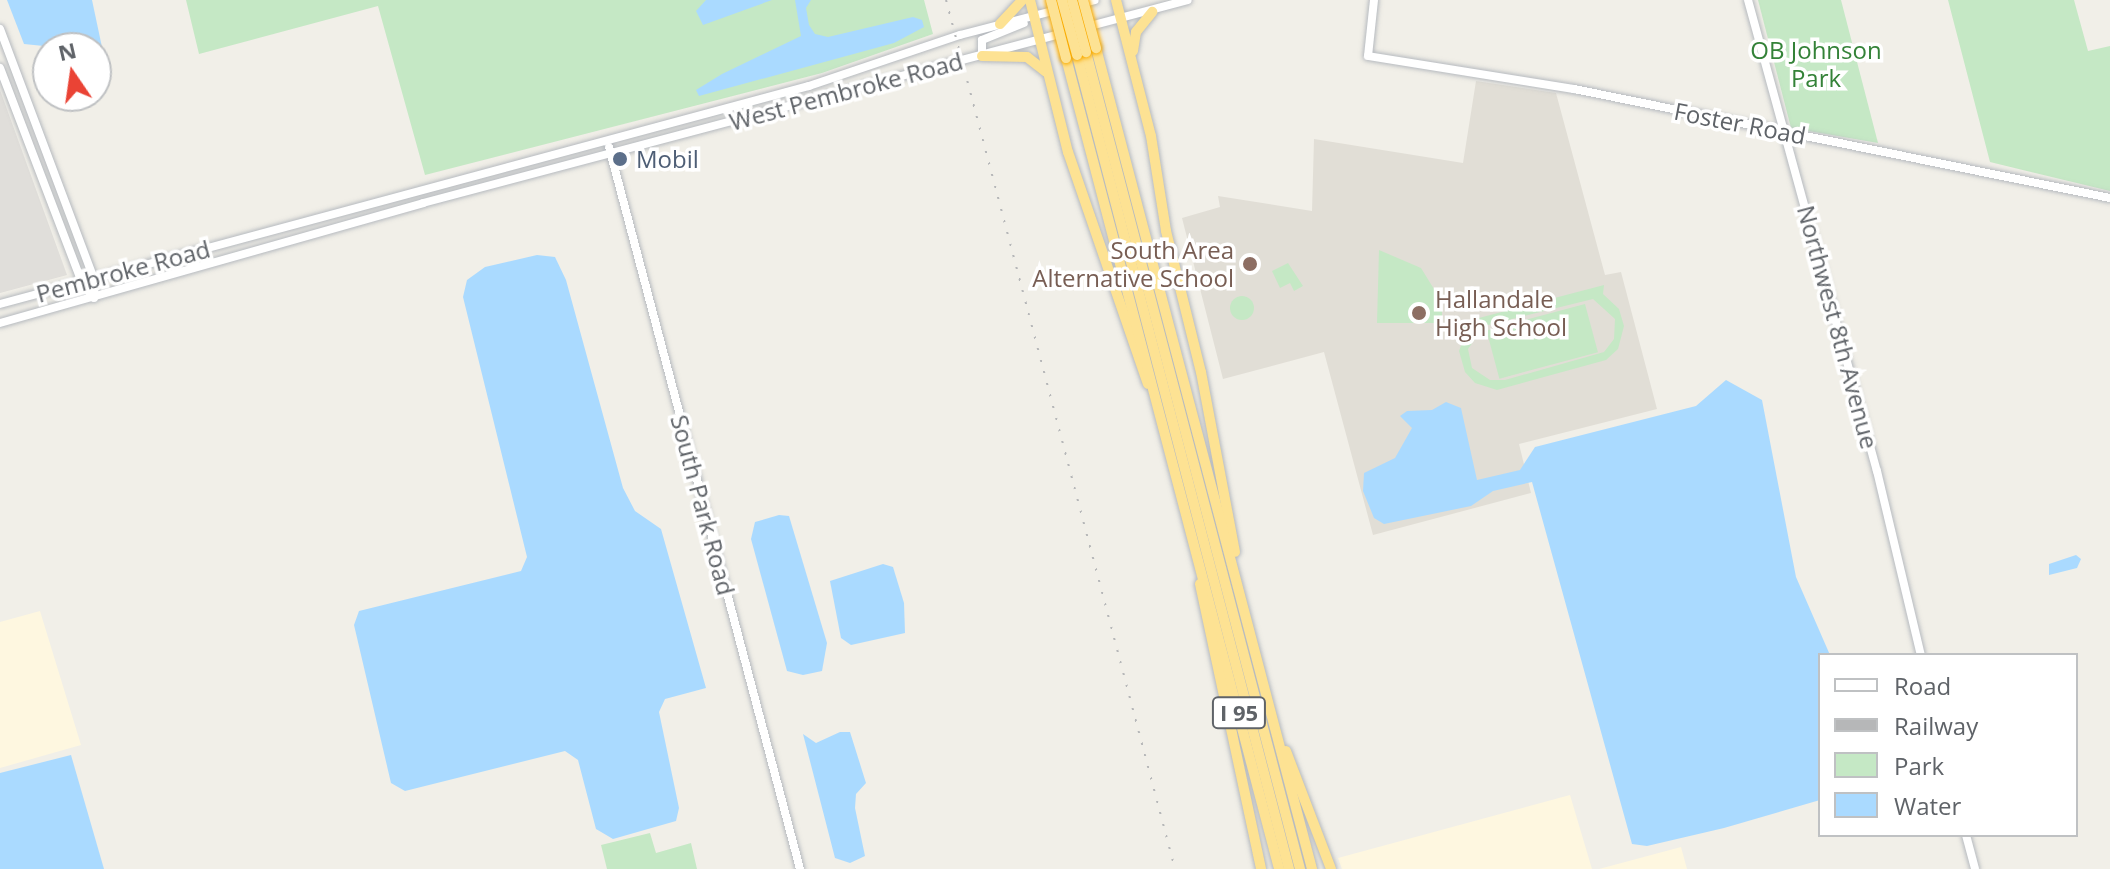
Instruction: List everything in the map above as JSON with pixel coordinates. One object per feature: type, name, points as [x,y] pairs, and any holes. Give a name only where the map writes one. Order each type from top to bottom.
[{"type":"highway","points":[[1000,24],[1022,0]]},
{"type":"highway","points":[[1030,0],[1047,74],[1102,261],[1161,415]]},
{"type":"highway","name":"I 95","points":[[1051,0],[1081,53],[1236,574],[1312,869]]},
{"type":"highway","points":[[1062,0],[1081,53],[1302,869]]},
{"type":"highway","points":[[1072,0],[1081,53],[1290,869]]},
{"type":"highway","name":"I 95","points":[[1083,0],[1081,53],[1161,415],[1279,869]]},
{"type":"highway","points":[[1116,0],[1132,57],[1231,517],[1236,574]]},
{"type":"highway","points":[[1132,57],[1136,32],[1152,12]]},
{"type":"highway","points":[[982,56],[1027,57],[1047,74]]},
{"type":"highway","points":[[1197,558],[1202,606],[1261,869]]},
{"type":"highway","points":[[1276,729],[1331,869]]},
{"type":"street","name":"West Pembroke Road","points":[[245,238],[809,86],[1000,24],[1095,0]]},
{"type":"street","name":"West Pembroke Road","points":[[227,259],[611,152],[1122,20],[1188,0]]},
{"type":"street","name":"Foster Road","points":[[1374,0],[1368,56],[1784,131],[2110,198]]},
{"type":"street","name":"Northwest 8th Avenue","points":[[1748,0],[1891,524],[1921,653]]},
{"type":"street","points":[[982,56],[982,40],[1034,16]]},
{"type":"street","points":[[0,29],[94,279],[94,298]]},
{"type":"street","points":[[0,68],[82,283],[94,298]]},
{"type":"street","name":"South Park Road","points":[[607,141],[800,869]]},
{"type":"street","points":[[423,203],[447,183]]},
{"type":"street","points":[[340,227],[361,207]]},
{"type":"street","name":"Pembroke Road","points":[[0,304],[245,238]]},
{"type":"street","name":"Pembroke Road","points":[[0,323],[227,259]]},
{"type":"street","points":[[1967,837],[1975,869]]},
{"type":"shaded area","name":"Hallandale High School","points":[[1476,81],[1556,93],[1605,275],[1621,272],[1657,409],[1519,444],[1531,493],[1373,535],[1324,352],[1223,379],[1182,218],[1220,207],[1218,196],[1312,211],[1314,139],[1463,163]]},
{"type":"shaded area","points":[[0,90],[67,275],[0,293]]},
{"type":"shaded area","points":[[40,611],[81,745],[0,768],[0,622]]},
{"type":"shaded area","points":[[1570,795],[1592,869],[1342,869],[1338,858]]},
{"type":"shaded area","points":[[1681,847],[1687,869],[1599,869]]},
{"type":"green space","points":[[186,0],[924,0],[933,34],[822,73],[425,175],[378,6],[199,54]]},
{"type":"green space","name":"OB Johnson Park","points":[[1758,0],[1841,0],[1878,143],[1791,128]]},
{"type":"green space","points":[[1948,0],[2074,0],[2088,51],[2110,46],[2110,191],[1990,162]]},
{"type":"green space","points":[[1379,250],[1421,268],[1442,302],[1442,323],[1377,323]]},
{"type":"green space","points":[[1288,263],[1303,286],[1294,291],[1290,283],[1280,288],[1272,271]]},
{"type":"green space","points":[[1604,285],[1603,294],[1619,309],[1624,326],[1618,349],[1606,360],[1497,390],[1475,383],[1465,372],[1459,351],[1467,330],[1462,331],[1460,323]],"holes":[[[1593,299],[1615,319],[1614,339],[1604,352],[1505,380],[1490,380],[1472,368],[1468,349],[1484,326]]]},
{"type":"green space","points":[[1242,296],[1250,300],[1254,308],[1250,316],[1242,320],[1234,316],[1230,308],[1234,300]]},
{"type":"green space","points":[[1585,304],[1598,352],[1499,379],[1486,330]]},
{"type":"green space","points":[[650,833],[656,853],[691,843],[697,869],[607,869],[601,845]]},
{"type":"water","points":[[7,0],[92,0],[99,32],[32,32],[32,45],[24,44]]},
{"type":"water","points":[[706,0],[772,0],[703,25],[696,11]]},
{"type":"water","points":[[795,0],[811,0],[806,8],[809,25],[815,34],[828,37],[913,17],[922,20],[924,27],[894,43],[699,96],[696,90],[722,74],[801,36]]},
{"type":"water","points":[[537,255],[555,257],[566,280],[623,488],[635,511],[661,529],[706,688],[665,699],[659,712],[679,808],[676,821],[613,839],[596,829],[578,760],[565,751],[405,791],[391,783],[354,625],[359,611],[521,571],[527,557],[463,297],[467,280],[485,267]]},
{"type":"water","points":[[1726,380],[1762,400],[1796,577],[1829,653],[1818,653],[1818,801],[1647,846],[1632,844],[1532,482],[1493,491],[1471,506],[1384,524],[1374,518],[1363,491],[1364,473],[1395,458],[1412,428],[1400,416],[1407,411],[1432,410],[1446,402],[1461,408],[1477,480],[1520,470],[1535,447],[1696,406]]},
{"type":"water","points":[[779,515],[789,516],[827,643],[822,671],[803,675],[787,671],[751,539],[755,522]]},
{"type":"water","points":[[2076,555],[2081,559],[2077,568],[2049,575],[2049,564]]},
{"type":"water","points":[[883,564],[893,567],[904,603],[905,633],[851,645],[841,638],[830,581]]},
{"type":"water","points":[[840,732],[850,732],[866,783],[856,794],[855,808],[865,856],[850,863],[835,858],[803,734],[816,743]]},
{"type":"water","points":[[71,755],[104,869],[0,869],[0,773]]},
{"type":"railway","points":[[946,0],[1175,869]]},
{"type":"place","name":"Mobil","points":[[620,159]]},
{"type":"place","name":"South Area Alternative School","points":[[1250,264]]},
{"type":"place","name":"Hallandale High School","points":[[1419,313]]}]
